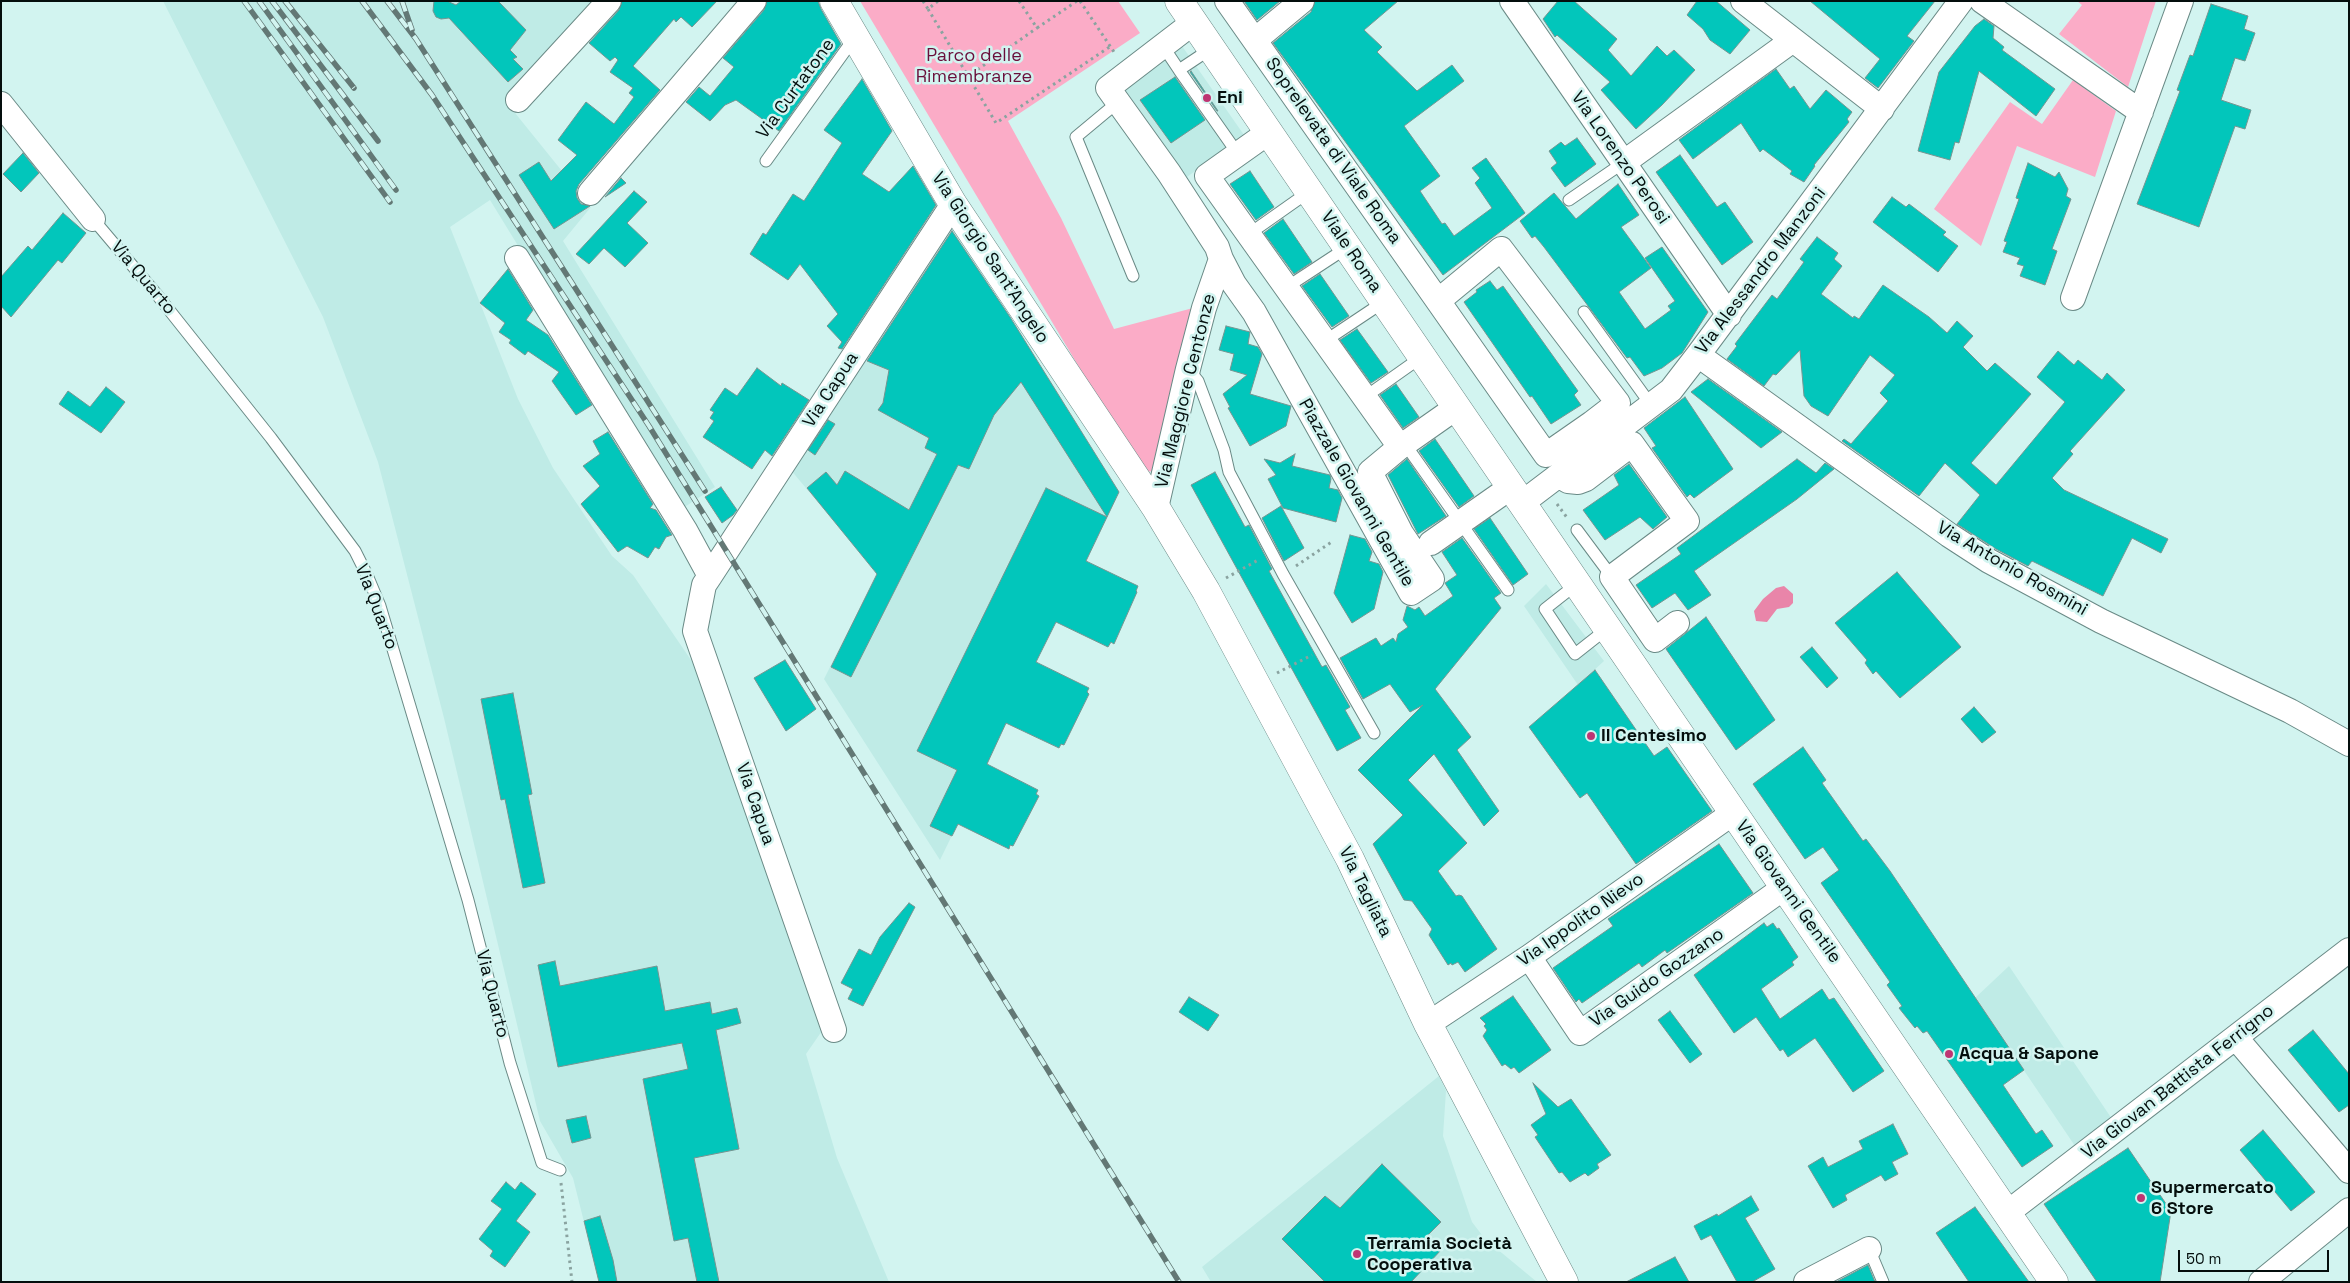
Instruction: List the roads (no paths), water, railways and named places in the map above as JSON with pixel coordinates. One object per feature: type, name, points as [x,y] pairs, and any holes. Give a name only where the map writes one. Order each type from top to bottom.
[{"type":"main road","name":"Via Giorgio Sant'Angelo","points":[[834,1],[953,204],[1156,508]]},
{"type":"main road","name":"Viale Roma","points":[[1187,12],[1517,495]]},
{"type":"main road","name":"Via Giovanni Gentile","points":[[1517,495],[2054,1282]]},
{"type":"main road","name":"Via Tagliata","points":[[1156,508],[1206,591],[1350,859],[1428,1024],[1564,1282]]},
{"type":"street","points":[[518,100],[609,1]]},
{"type":"street","points":[[590,193],[754,1]]},
{"type":"street","name":"Soprelevata di Viale Roma","points":[[1227,1],[1546,456],[1598,433]]},
{"type":"street","points":[[1255,40],[1302,1]]},
{"type":"street","name":"Via Lorenzo Perosi","points":[[1512,1],[1729,315]]},
{"type":"street","points":[[1743,1],[1882,109]]},
{"type":"street","name":"Via Alessandro Manzoni","points":[[1431,543],[1461,523],[1517,495],[1552,482],[1598,433],[1651,405],[1671,390],[1729,315],[1960,1]]},
{"type":"street","points":[[1982,1],[2141,112]]},
{"type":"street","points":[[2073,298],[2181,1]]},
{"type":"street","points":[[1187,12],[1163,46],[1108,88],[1169,173],[1217,247],[1221,259]]},
{"type":"street","points":[[1623,163],[1793,40]]},
{"type":"street","name":"Via Quarto","points":[[1,104],[93,219]]},
{"type":"street","points":[[1269,132],[1207,176],[1402,446]]},
{"type":"street","name":"Via Capua","points":[[834,1030],[695,631],[704,585],[953,204]]},
{"type":"street","points":[[1438,301],[1501,249],[1618,403],[1598,433]]},
{"type":"street","points":[[517,258],[685,530],[710,576]]},
{"type":"street","name":"Via Maggiore Centonze","points":[[1156,508],[1188,369],[1204,308],[1221,259]]},
{"type":"street","name":"Piazzale Giovanni Gentile","points":[[1221,259],[1234,284],[1254,312],[1411,593],[1432,579],[1401,533],[1370,472],[1402,446],[1458,407]]},
{"type":"street","name":"Via Antonio Rosmini","points":[[1698,356],[1949,535],[1989,560],[2101,621],[2290,711],[2349,744]]},
{"type":"street","points":[[1552,482],[1578,482],[1586,479],[1632,444],[1687,521],[1612,577],[1655,640],[1677,623]]},
{"type":"street","name":"Via Ippolito Nievo","points":[[1428,1024],[1529,957],[1733,813]]},
{"type":"street","name":"Via Guido Gozzano","points":[[1529,957],[1580,1033],[1785,887]]},
{"type":"street","name":"Via Giovan Battista Ferrigno","points":[[2007,1213],[2349,950]]},
{"type":"street","points":[[2236,1038],[2349,1171]]},
{"type":"street","points":[[2261,1282],[2349,1210]]},
{"type":"street","points":[[1806,1282],[1869,1249]]},
{"type":"lane","name":"Via Curtatone","points":[[766,161],[855,37]]},
{"type":"lane","points":[[1163,46],[1238,154]]},
{"type":"lane","points":[[1179,70],[1212,48]]},
{"type":"lane","points":[[1118,102],[1076,137],[1133,276]]},
{"type":"lane","points":[[1569,200],[1623,163]]},
{"type":"lane","points":[[1249,234],[1310,191]]},
{"type":"lane","name":"Via Quarto","points":[[93,219],[158,296],[270,438],[355,551],[367,575],[380,606],[468,900],[510,1063],[542,1163],[560,1170]]},
{"type":"lane","points":[[1287,287],[1348,247]]},
{"type":"lane","points":[[1325,341],[1385,301]]},
{"type":"lane","points":[[1584,312],[1651,405]]},
{"type":"lane","points":[[1365,397],[1423,356]]},
{"type":"lane","points":[[1188,369],[1198,381],[1224,450],[1229,472],[1283,574],[1374,733]]},
{"type":"lane","points":[[1402,446],[1461,523],[1508,590]]},
{"type":"lane","points":[[1577,530],[1612,577]]},
{"type":"lane","points":[[1578,583],[1545,609],[1575,654],[1608,628]]},
{"type":"lane","points":[[1869,1249],[1883,1282]]},
{"type":"railway","points":[[244,1],[390,202]]},
{"type":"railway","points":[[259,1],[396,190]]},
{"type":"railway","points":[[272,1],[378,141]]},
{"type":"railway","points":[[285,1],[354,88]]},
{"type":"railway","points":[[362,1],[432,95],[649,426],[1179,1282]]},
{"type":"railway","points":[[387,1],[416,39],[705,491]]},
{"type":"railway","points":[[402,1],[412,30]]},
{"type":"place","name":"Eni","points":[[1207,98]]},
{"type":"place","name":"Il Centesimo","points":[[1591,736]]},
{"type":"place","name":"Acqua & Sapone","points":[[1949,1054]]},
{"type":"place","name":"Supermercato 6 Store","points":[[2141,1198]]},
{"type":"place","name":"Terramia Società Cooperativa","points":[[1357,1254]]},
{"type":"park label","name":"Parco delle Rimembranze","points":[[974,66]]}]
